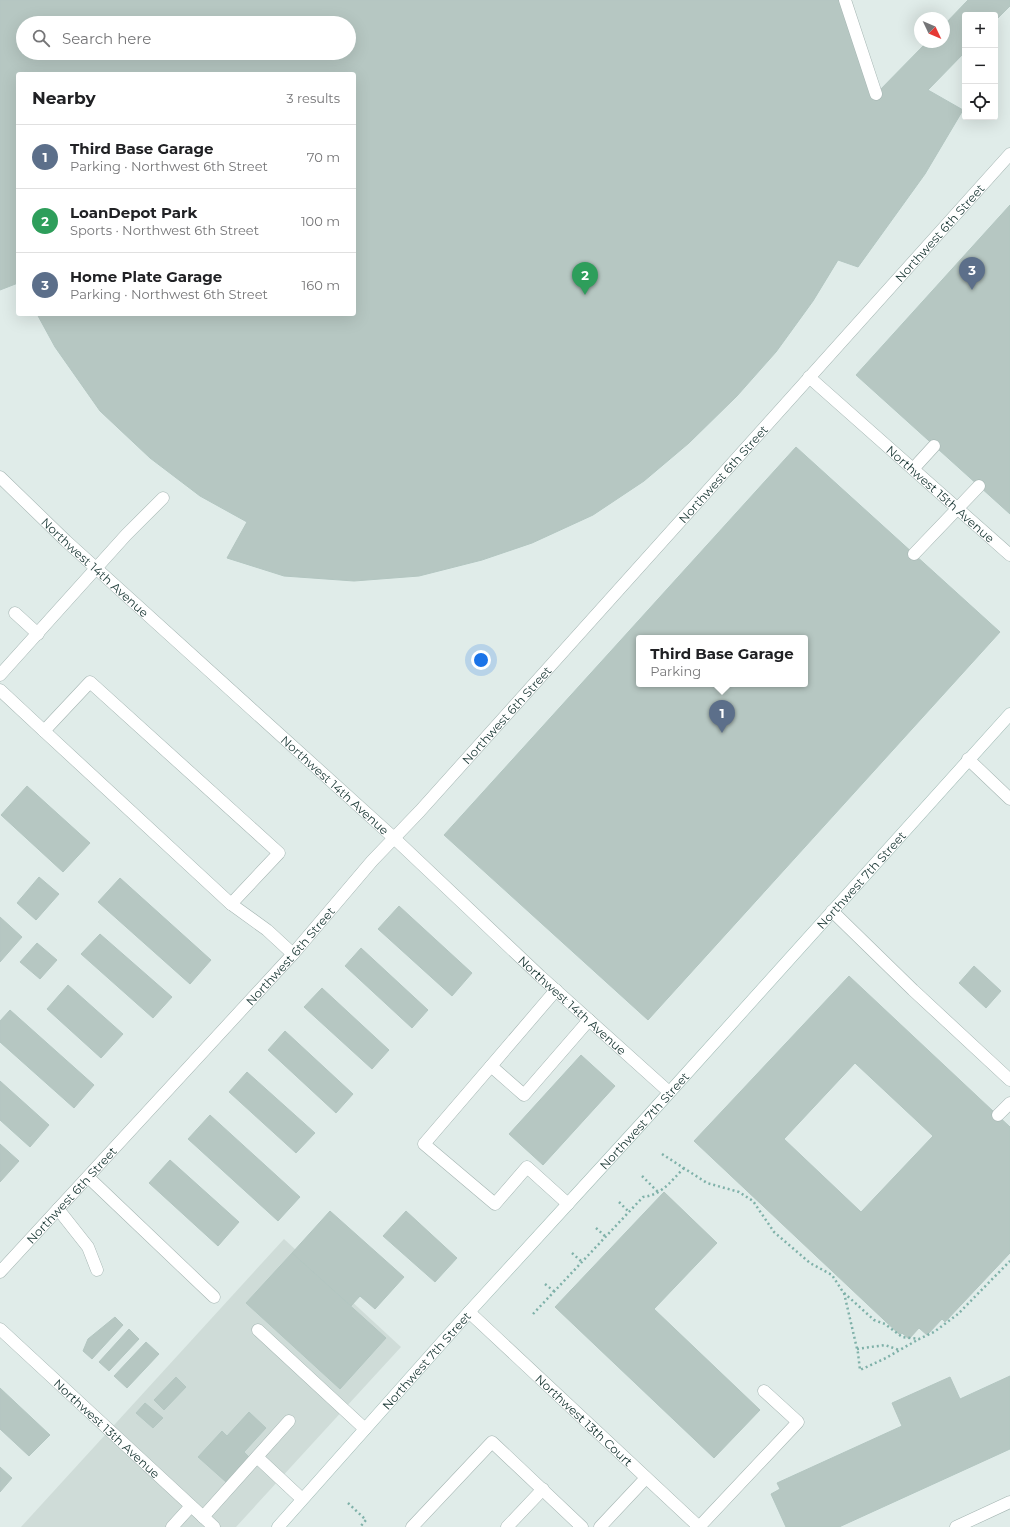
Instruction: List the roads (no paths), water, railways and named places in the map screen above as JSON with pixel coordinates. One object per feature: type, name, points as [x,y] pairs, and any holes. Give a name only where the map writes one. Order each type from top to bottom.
[{"type":"street","points":[[845,0],[876,94]]},
{"type":"street","name":"Northwest 6th Street","points":[[0,1272],[293,954],[372,861],[1010,154]]},
{"type":"street","name":"Northwest 15th Avenue","points":[[809,377],[1010,554]]},
{"type":"street","points":[[913,469],[934,446]]},
{"type":"street","name":"Northwest 14th Avenue","points":[[0,478],[394,838],[556,990],[669,1092]]},
{"type":"street","points":[[914,554],[979,486]]},
{"type":"street","points":[[0,675],[126,535],[163,498]]},
{"type":"street","points":[[16,613],[38,634]]},
{"type":"street","points":[[44,731],[90,682],[279,853],[231,904]]},
{"type":"street","points":[[0,690],[231,904],[267,930],[293,954]]},
{"type":"street","name":"Northwest 7th Street","points":[[278,1527],[469,1312],[1010,714]]},
{"type":"street","points":[[968,760],[1010,799]]},
{"type":"street","points":[[832,911],[913,990],[1010,1080]]},
{"type":"street","points":[[556,990],[424,1144],[495,1204],[527,1167],[568,1204]]},
{"type":"street","points":[[491,1066],[524,1095],[589,1020]]},
{"type":"street","points":[[998,1115],[1010,1103]]},
{"type":"street","points":[[88,1177],[214,1297]]},
{"type":"street","points":[[58,1209],[88,1247],[97,1270]]},
{"type":"street","name":"Northwest 13th Court","points":[[469,1312],[699,1527]]},
{"type":"street","name":"Northwest 13th Avenue","points":[[0,1329],[214,1527]]},
{"type":"street","points":[[258,1330],[365,1429]]},
{"type":"street","points":[[699,1527],[798,1422],[764,1391]]},
{"type":"street","points":[[204,1517],[289,1421]]},
{"type":"street","points":[[412,1527],[492,1442],[582,1527]]},
{"type":"street","points":[[257,1457],[302,1499]]},
{"type":"street","points":[[600,1527],[646,1478]]},
{"type":"street","points":[[507,1527],[543,1489]]},
{"type":"street","points":[[956,1527],[1010,1502]]},
{"type":"street","points":[[172,1527],[191,1506]]},
{"type":"place","name":"Home Plate Garage","points":[[972,290]]},
{"type":"place","name":"LoanDepot Park","points":[[585,295]]},
{"type":"place","name":"Third Base Garage","points":[[722,733]]}]
